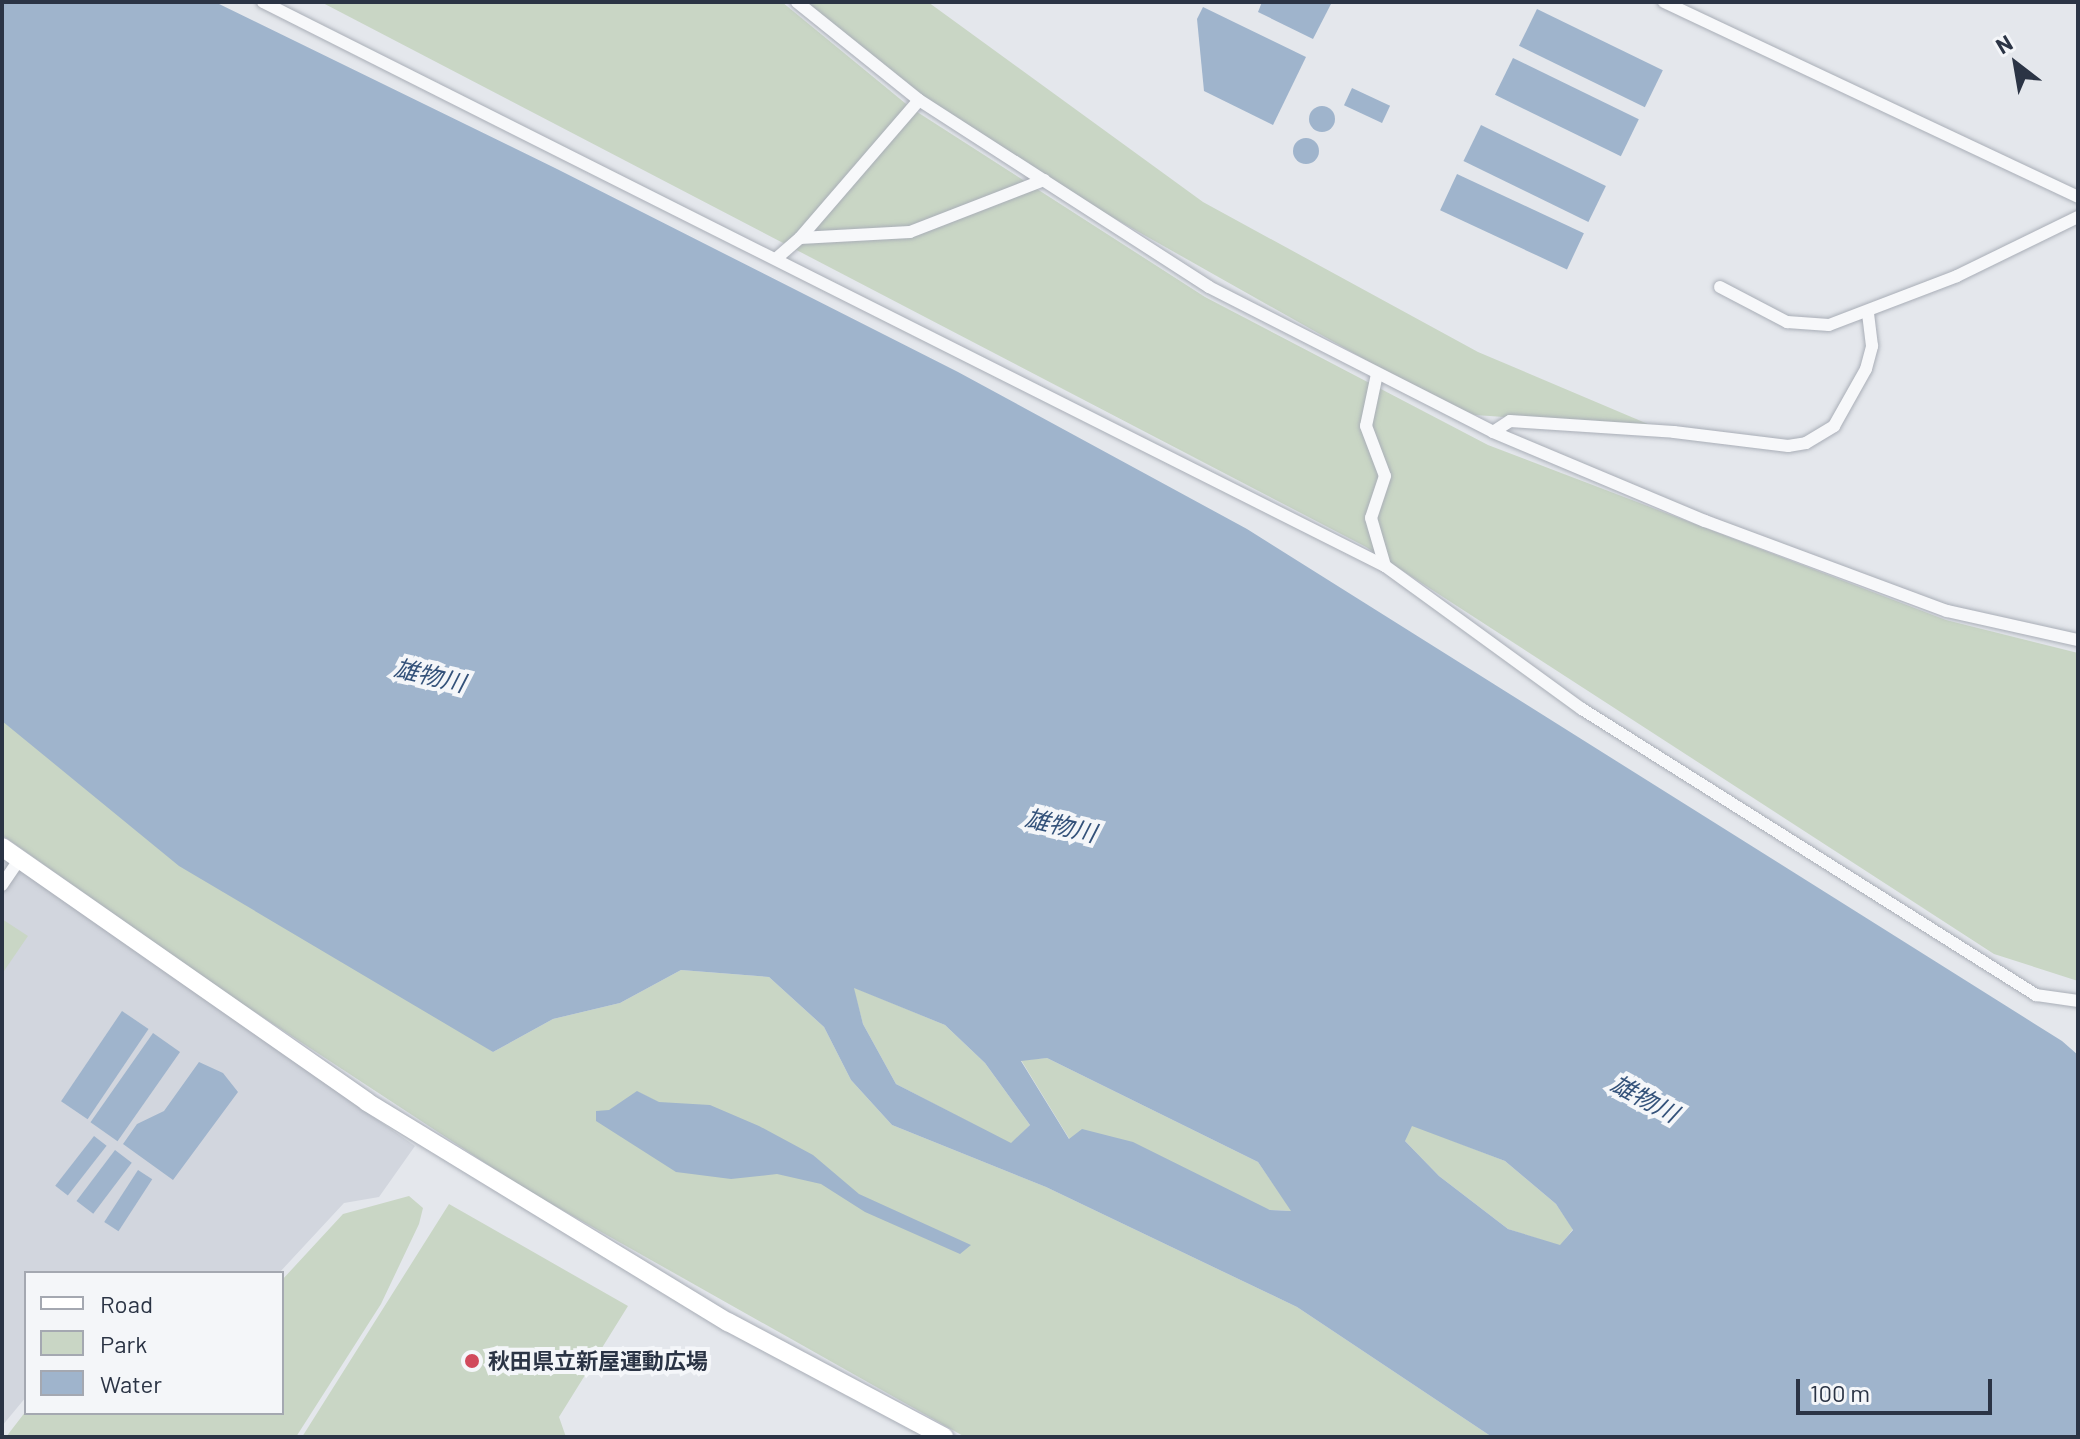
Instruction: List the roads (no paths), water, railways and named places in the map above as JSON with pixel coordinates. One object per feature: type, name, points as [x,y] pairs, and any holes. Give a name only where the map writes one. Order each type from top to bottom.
[{"type":"street","points":[[263,2],[778,257],[1385,566],[1582,709],[2036,995],[2078,1001]]},
{"type":"street","points":[[797,2],[919,100],[1209,287],[1493,432],[1705,521],[1947,611],[2078,640]]},
{"type":"street","points":[[1664,2],[2078,197]]},
{"type":"street","points":[[778,257],[800,238],[919,100]]},
{"type":"street","points":[[800,238],[910,232],[1044,180]]},
{"type":"street","points":[[1720,287],[1787,322],[1829,325],[1868,312],[2078,217]]},
{"type":"street","points":[[1493,432],[1510,421],[1788,446],[1806,443],[1834,426],[1866,369],[1872,346],[1868,312]]},
{"type":"street","points":[[1377,374],[1366,426],[1385,476],[1371,518],[1385,566]]},
{"type":"street","points":[[2,847],[367,1102],[728,1322],[944,1437]]},
{"type":"street","points":[[2,885],[19,860]]},
{"type":"water","name":"雄物川","points":[[2,2],[215,2],[557,169],[958,372],[1247,529],[2062,1041],[2078,1055],[2078,1437],[1492,1437],[1297,1307],[1046,1187],[892,1125],[851,1080],[824,1027],[769,977],[681,970],[620,1003],[553,1019],[493,1052],[179,866],[2,721]],"holes":[[[854,988],[945,1025],[985,1063],[1030,1125],[1011,1143],[896,1084],[863,1024]],[[1047,1058],[1258,1162],[1291,1211],[1270,1210],[1133,1142],[1082,1129],[1069,1139],[1021,1061]],[[1412,1126],[1505,1161],[1556,1204],[1573,1230],[1560,1245],[1508,1229],[1439,1176],[1405,1141]]]},
{"type":"water","points":[[1262,2],[1332,2],[1313,39],[1258,12]]},
{"type":"water","points":[[1203,7],[1306,57],[1273,125],[1204,91],[1197,19]]},
{"type":"water","points":[[1537,9],[1663,70],[1645,107],[1519,46]]},
{"type":"water","points":[[1513,58],[1639,119],[1621,156],[1495,95]]},
{"type":"water","points":[[1352,88],[1390,106],[1382,123],[1344,105]]},
{"type":"water","points":[[1322,106],[1331,110],[1335,119],[1331,128],[1322,132],[1313,128],[1309,119],[1313,110]]},
{"type":"water","points":[[1481,125],[1606,186],[1588,222],[1463,161]]},
{"type":"water","points":[[1306,138],[1315,142],[1319,151],[1315,160],[1306,164],[1297,160],[1293,151],[1297,142]]},
{"type":"water","points":[[1457,174],[1584,233],[1567,269],[1440,210]]},
{"type":"water","points":[[122,1011],[149,1029],[88,1119],[61,1101]]},
{"type":"water","points":[[153,1033],[180,1052],[118,1141],[90,1122]]},
{"type":"water","points":[[199,1062],[223,1073],[238,1092],[173,1180],[123,1144],[137,1124],[164,1111]]},
{"type":"water","points":[[637,1091],[659,1102],[710,1105],[759,1126],[813,1155],[859,1194],[971,1245],[960,1254],[865,1212],[821,1184],[777,1174],[731,1179],[676,1172],[596,1121],[596,1111],[609,1110]]},
{"type":"water","points":[[94,1136],[107,1146],[68,1195],[55,1186]]},
{"type":"water","points":[[115,1150],[132,1163],[93,1214],[76,1201]]},
{"type":"water","points":[[138,1170],[152,1179],[118,1231],[104,1222]]},
{"type":"place","name":"秋田県立新屋運動広場","points":[[472,1361]]}]
